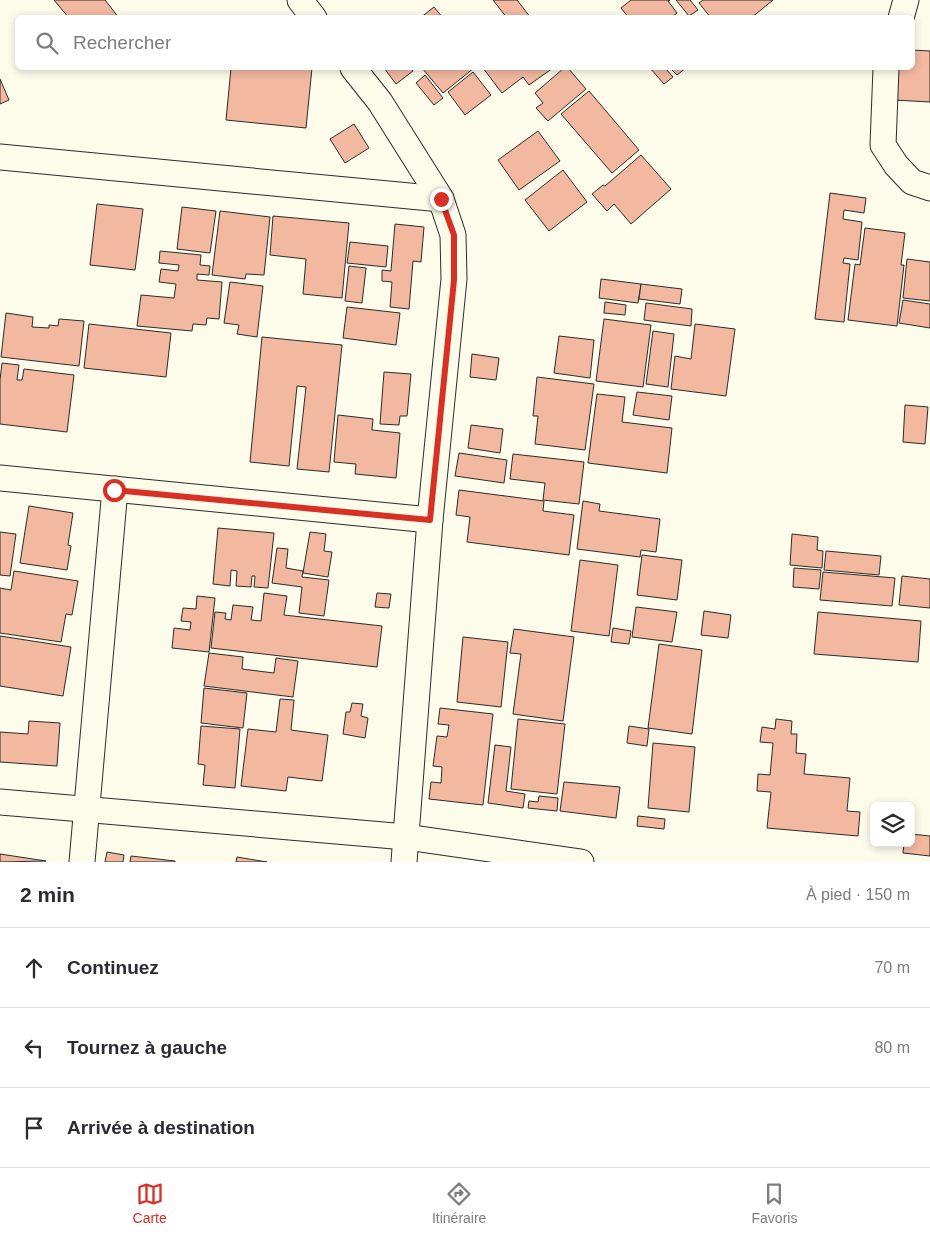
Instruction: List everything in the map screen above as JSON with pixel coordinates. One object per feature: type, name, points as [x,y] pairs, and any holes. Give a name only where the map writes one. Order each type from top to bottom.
[{"type":"street","points":[[300,0],[312,15]]},
{"type":"street","points":[[902,15],[906,0]]},
{"type":"street","points":[[355,70],[380,102],[441,199],[454,235],[454,280],[430,520],[404,862]]},
{"type":"street","points":[[886,70],[883,145],[912,182],[930,188]]},
{"type":"street","points":[[0,157],[441,199]]},
{"type":"street","points":[[0,478],[430,520]]},
{"type":"street","points":[[82,862],[114,490]]},
{"type":"street","points":[[0,802],[406,837],[581,862]]},
{"type":"building","points":[[54,0],[105,0],[117,15],[66,15]]},
{"type":"building","points":[[493,0],[517,0],[529,15],[505,15]]},
{"type":"building","points":[[631,0],[670,0],[668,1],[677,13],[675,15],[627,15],[621,8]]},
{"type":"building","points":[[676,0],[690,0],[698,10],[688,15]]},
{"type":"building","points":[[703,0],[773,0],[755,15],[709,15],[699,3]]},
{"type":"building","points":[[434,7],[441,15],[424,15]]},
{"type":"building","points":[[915,50],[930,51],[930,102],[894,100],[896,70],[915,70]]},
{"type":"building","points":[[231,70],[312,70],[306,128],[226,120]]},
{"type":"building","points":[[386,70],[413,71],[396,84]]},
{"type":"building","points":[[424,70],[472,70],[443,93]]},
{"type":"building","points":[[485,70],[550,70],[529,85],[523,77],[502,93]]},
{"type":"building","points":[[562,70],[570,70],[586,89],[548,121],[536,108],[543,103],[535,93]]},
{"type":"building","points":[[652,70],[667,70],[673,77],[664,84]]},
{"type":"building","points":[[672,70],[683,70],[677,75]]},
{"type":"building","points":[[473,72],[491,95],[465,115],[448,92]]},
{"type":"building","points":[[425,75],[443,98],[434,105],[416,83]]},
{"type":"building","points":[[0,79],[9,100],[0,104]]},
{"type":"building","points":[[589,91],[639,150],[612,173],[561,114]]},
{"type":"building","points":[[354,124],[369,148],[345,163],[330,139]]},
{"type":"building","points":[[538,131],[560,161],[519,190],[498,160]]},
{"type":"building","points":[[641,155],[671,189],[631,224],[614,204],[607,211],[592,194],[603,185],[605,186]]},
{"type":"building","points":[[563,170],[587,202],[549,231],[525,200]]},
{"type":"building","points":[[830,193],[866,198],[864,213],[844,210],[843,219],[862,222],[858,260],[844,258],[843,263],[850,264],[844,322],[815,319]]},
{"type":"building","points":[[97,204],[143,209],[135,270],[90,265]]},
{"type":"building","points":[[182,207],[216,211],[210,253],[177,249]]},
{"type":"building","points":[[220,211],[270,217],[264,275],[246,274],[245,279],[212,275]]},
{"type":"building","points":[[273,216],[349,223],[342,298],[303,294],[306,259],[270,255]]},
{"type":"building","points":[[395,224],[424,227],[421,262],[413,261],[409,309],[390,307],[392,282],[382,281],[382,270],[391,271]]},
{"type":"building","points":[[865,228],[905,233],[901,265],[904,265],[897,326],[848,320],[855,264],[860,265]]},
{"type":"building","points":[[350,242],[388,246],[386,267],[347,263]]},
{"type":"building","points":[[160,251],[201,255],[200,265],[210,266],[209,275],[197,274],[197,280],[222,282],[219,319],[207,318],[206,325],[193,324],[192,331],[137,326],[141,295],[174,298],[176,284],[159,282],[161,269],[178,271],[179,265],[159,263]]},
{"type":"building","points":[[907,259],[930,262],[930,301],[903,298]]},
{"type":"building","points":[[349,266],[366,268],[362,303],[345,301]]},
{"type":"building","points":[[601,279],[641,284],[638,303],[599,298]]},
{"type":"building","points":[[230,282],[263,286],[257,337],[237,334],[239,325],[224,323]]},
{"type":"building","points":[[641,284],[682,289],[680,304],[639,299]]},
{"type":"building","points":[[903,300],[930,304],[930,328],[899,323]]},
{"type":"building","points":[[605,302],[626,305],[625,315],[604,313]]},
{"type":"building","points":[[646,303],[692,309],[691,326],[644,320]]},
{"type":"building","points":[[347,307],[400,313],[396,345],[343,338]]},
{"type":"building","points":[[6,313],[33,317],[32,327],[49,328],[49,325],[58,326],[59,319],[84,321],[79,366],[1,357]]},
{"type":"building","points":[[604,319],[651,325],[643,387],[596,381]]},
{"type":"building","points":[[89,324],[171,333],[166,377],[84,368]]},
{"type":"building","points":[[695,324],[735,329],[726,396],[671,389],[675,356],[691,359]]},
{"type":"building","points":[[653,331],[674,334],[668,387],[646,384]]},
{"type":"building","points":[[559,336],[594,340],[590,378],[554,373]]},
{"type":"building","points":[[262,337],[342,345],[329,472],[297,469],[306,387],[297,386],[289,466],[250,462]]},
{"type":"building","points":[[472,354],[499,358],[496,380],[470,377]]},
{"type":"building","points":[[2,363],[19,365],[17,380],[22,380],[24,369],[74,375],[67,432],[0,424]]},
{"type":"building","points":[[384,372],[411,374],[407,416],[400,416],[399,425],[380,424]]},
{"type":"building","points":[[537,377],[594,384],[585,450],[535,444],[538,416],[533,416]]},
{"type":"building","points":[[637,392],[672,396],[669,420],[633,415]]},
{"type":"building","points":[[597,394],[625,397],[622,422],[672,428],[667,473],[588,463]]},
{"type":"building","points":[[905,405],[928,407],[925,444],[903,442]]},
{"type":"building","points":[[338,415],[373,419],[372,430],[400,433],[396,478],[355,474],[356,464],[334,462]]},
{"type":"building","points":[[471,425],[503,429],[500,453],[468,448]]},
{"type":"building","points":[[459,453],[507,460],[504,483],[455,476]]},
{"type":"building","points":[[513,454],[584,462],[579,504],[543,500],[545,483],[510,479]]},
{"type":"building","points":[[459,490],[544,501],[543,511],[574,515],[569,555],[467,542],[470,517],[456,515]]},
{"type":"building","points":[[583,501],[600,504],[599,511],[660,519],[656,552],[641,550],[640,557],[577,549]]},
{"type":"building","points":[[29,506],[73,513],[68,545],[71,546],[67,570],[20,563]]},
{"type":"building","points":[[218,528],[274,533],[268,588],[254,587],[255,576],[252,576],[251,587],[236,586],[237,571],[231,570],[230,586],[213,584]]},
{"type":"building","points":[[0,532],[16,534],[10,576],[0,575]]},
{"type":"building","points":[[310,532],[326,534],[324,551],[332,552],[328,577],[303,573]]},
{"type":"building","points":[[792,534],[818,537],[817,550],[823,551],[822,568],[790,565]]},
{"type":"building","points":[[277,548],[288,549],[286,568],[303,571],[302,577],[329,580],[324,616],[299,613],[302,587],[272,583]]},
{"type":"building","points":[[826,551],[881,556],[879,575],[824,570]]},
{"type":"building","points":[[642,555],[682,560],[677,600],[637,595]]},
{"type":"building","points":[[580,560],[618,565],[609,636],[571,631]]},
{"type":"building","points":[[794,568],[821,570],[819,589],[793,587]]},
{"type":"building","points":[[14,571],[78,581],[72,615],[66,614],[61,642],[0,633],[0,588],[11,590]]},
{"type":"building","points":[[823,572],[895,578],[892,606],[820,600]]},
{"type":"building","points":[[902,576],[930,579],[930,608],[899,605]]},
{"type":"building","points":[[264,593],[287,596],[284,615],[382,626],[377,667],[211,648],[215,612],[226,613],[225,619],[231,620],[233,605],[253,607],[251,620],[261,621]]},
{"type":"building","points":[[377,593],[391,594],[389,608],[375,607]]},
{"type":"building","points":[[197,596],[215,598],[209,652],[172,648],[174,628],[190,630],[191,622],[181,621],[183,608],[196,609]]},
{"type":"building","points":[[636,607],[677,612],[672,642],[632,637]]},
{"type":"building","points":[[704,611],[731,615],[728,638],[701,635]]},
{"type":"building","points":[[818,612],[921,621],[918,662],[814,654]]},
{"type":"building","points":[[613,628],[631,631],[629,644],[611,642]]},
{"type":"building","points":[[514,629],[574,637],[563,721],[513,714],[521,654],[510,653]]},
{"type":"building","points":[[0,636],[71,647],[63,696],[0,686]]},
{"type":"building","points":[[463,637],[508,642],[501,707],[457,702]]},
{"type":"building","points":[[659,644],[702,650],[692,734],[648,728]]},
{"type":"building","points":[[209,653],[243,657],[242,669],[274,673],[276,658],[298,661],[293,697],[204,686]]},
{"type":"building","points":[[204,688],[247,693],[243,728],[201,723]]},
{"type":"building","points":[[280,699],[294,700],[291,730],[328,735],[322,781],[288,777],[286,791],[241,786],[248,729],[276,732]]},
{"type":"building","points":[[352,703],[363,704],[361,716],[368,718],[365,738],[343,734],[346,712],[350,712]]},
{"type":"building","points":[[440,708],[493,714],[483,805],[429,799],[431,782],[441,783],[442,767],[433,766],[437,736],[447,737],[449,725],[438,724]]},
{"type":"building","points":[[518,719],[565,724],[557,794],[511,789]]},
{"type":"building","points":[[776,719],[792,721],[791,734],[797,734],[796,753],[806,754],[804,774],[850,778],[847,811],[860,812],[858,836],[767,828],[771,792],[757,791],[758,774],[770,775],[773,743],[760,742],[762,727],[775,729]]},
{"type":"building","points":[[29,721],[60,723],[57,766],[0,762],[0,732],[28,734]]},
{"type":"building","points":[[201,726],[240,729],[235,788],[203,785],[205,765],[198,764]]},
{"type":"building","points":[[629,726],[649,729],[647,746],[627,743]]},
{"type":"building","points":[[653,743],[695,747],[689,812],[648,808]]},
{"type":"building","points":[[495,745],[511,747],[506,791],[525,794],[523,808],[488,803]]},
{"type":"building","points":[[564,782],[620,787],[616,818],[560,811]]},
{"type":"building","points":[[539,796],[558,798],[557,811],[528,808],[529,801],[538,802]]},
{"type":"building","points":[[638,816],[665,819],[664,829],[637,826]]},
{"type":"building","points":[[915,834],[930,836],[930,856],[903,853],[904,847],[915,847]]},
{"type":"building","points":[[107,852],[124,855],[123,862],[105,862]]},
{"type":"building","points":[[0,854],[46,861],[0,862]]},
{"type":"building","points":[[131,856],[175,861],[175,862],[130,862]]},
{"type":"building","points":[[237,857],[267,862],[236,862]]},
{"type":"route","points":[[114,490],[430,520],[454,280],[454,235],[441,199]]}]
